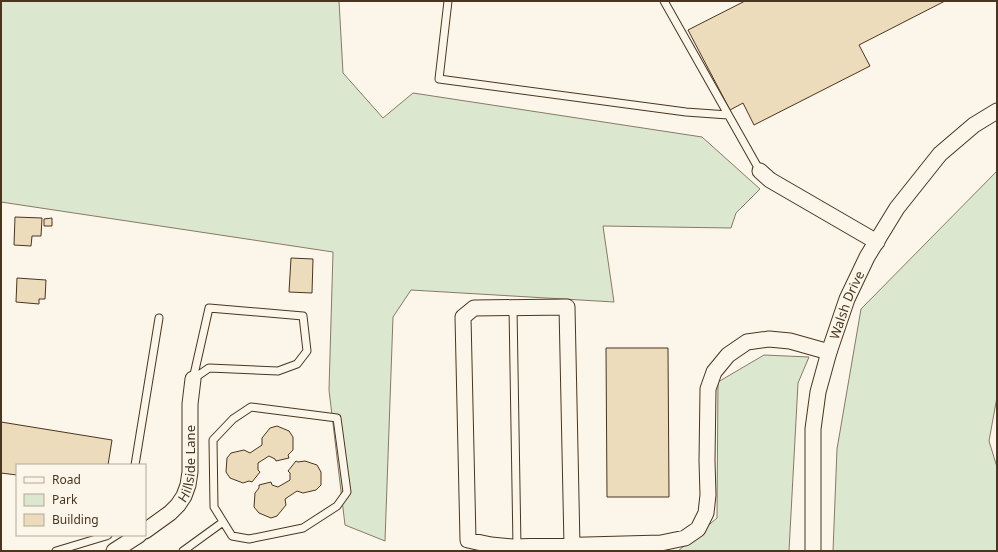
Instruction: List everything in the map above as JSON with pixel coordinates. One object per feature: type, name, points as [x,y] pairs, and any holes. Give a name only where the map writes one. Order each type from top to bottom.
[{"type":"street","name":"Walsh Drive","points":[[813,551],[813,428],[818,392],[829,352],[847,299],[867,257],[898,208],[940,154],[974,125],[997,111]]},
{"type":"street","points":[[760,171],[770,180],[877,242]]},
{"type":"street","points":[[572,546],[567,308],[474,308],[463,317],[468,540],[491,545],[517,547],[572,546],[661,543],[685,538],[698,529],[706,513],[708,495],[708,389],[714,372],[728,355],[747,342],[770,339],[790,341],[829,352]]},
{"type":"street","name":"Hillside Lane","points":[[146,530],[170,513],[178,505],[184,496],[188,485],[190,472],[190,404],[193,379]]},
{"type":"street","points":[[114,551],[137,536]]},
{"type":"lane","points":[[448,1],[439,79],[686,112],[728,115]]},
{"type":"lane","points":[[664,1],[760,171]]},
{"type":"lane","points":[[209,308],[302,316],[307,351],[297,364],[278,372],[209,368],[193,379],[209,308]]},
{"type":"lane","points":[[513,308],[517,547]]},
{"type":"lane","points":[[135,464],[159,318]]},
{"type":"lane","points":[[251,407],[337,418],[348,492],[337,506],[303,528],[249,539],[232,536],[223,522],[214,507],[214,440],[233,419],[251,407]]},
{"type":"lane","points":[[183,551],[223,522]]},
{"type":"lane","points":[[56,551],[106,536]]},
{"type":"green space","points":[[1,1],[339,1],[343,73],[383,118],[413,93],[702,137],[760,189],[736,213],[731,228],[603,226],[614,302],[411,290],[393,317],[385,541],[345,525],[329,390],[333,252],[1,202]]},
{"type":"green space","points":[[997,171],[997,397],[989,441],[997,467],[997,551],[833,551],[837,449],[861,309]]},
{"type":"green space","points":[[764,355],[809,357],[798,383],[789,551],[678,551],[717,518],[718,382]]},
{"type":"building","points":[[745,1],[945,1],[859,45],[870,66],[754,125],[743,103],[730,110],[688,30]]},
{"type":"building","points":[[15,217],[42,218],[41,236],[32,236],[31,246],[14,245]]},
{"type":"building","points":[[52,218],[52,226],[44,226],[44,219]]},
{"type":"building","points":[[291,258],[313,259],[312,293],[289,292]]},
{"type":"building","points":[[17,278],[46,280],[45,299],[39,299],[39,304],[16,302]]},
{"type":"building","points":[[606,348],[668,348],[669,497],[607,497]]},
{"type":"building","points":[[1,422],[112,440],[108,464],[16,464],[16,475],[1,473]]},
{"type":"building","points":[[277,426],[289,431],[293,437],[293,450],[288,455],[289,458],[276,461],[269,456],[258,463],[258,470],[260,472],[252,482],[249,481],[243,483],[230,478],[226,472],[227,458],[231,453],[244,450],[250,453],[262,445],[262,438],[270,428]]},
{"type":"building","points":[[296,461],[305,461],[317,465],[321,472],[321,485],[316,490],[303,493],[297,491],[285,499],[286,505],[277,516],[271,518],[259,513],[254,507],[255,493],[259,488],[259,485],[271,482],[272,485],[278,487],[290,480],[290,473],[288,471]]}]
